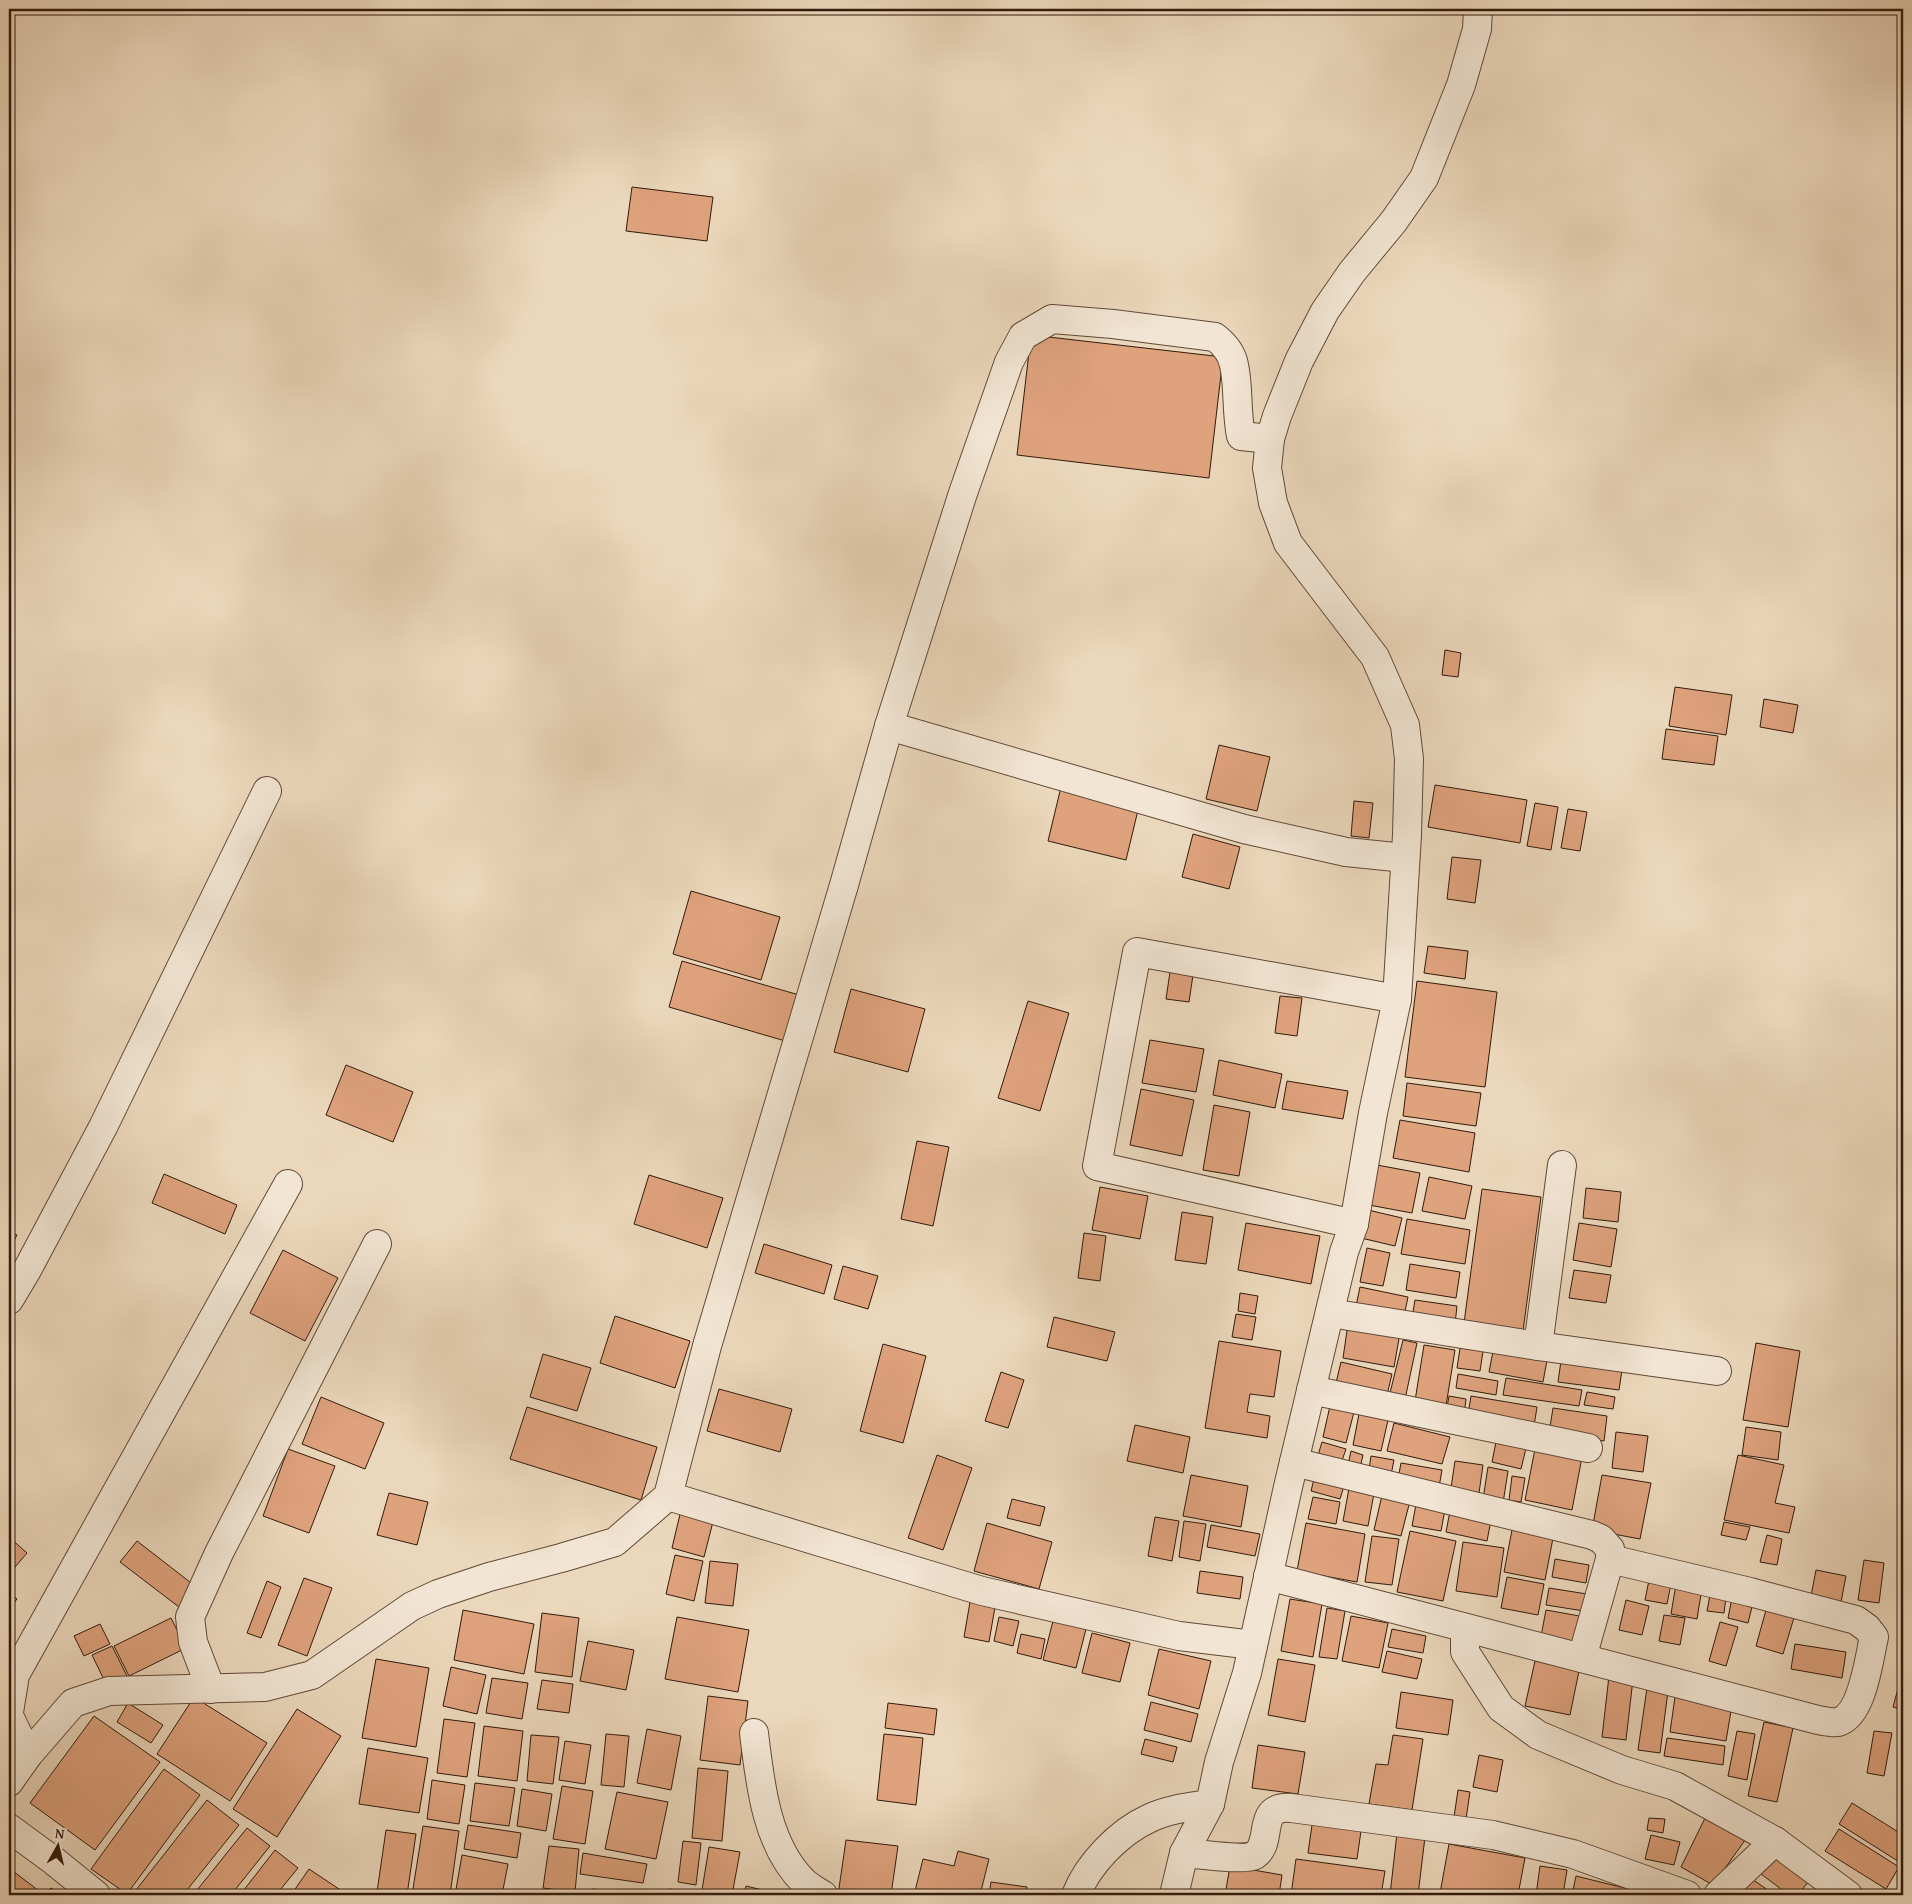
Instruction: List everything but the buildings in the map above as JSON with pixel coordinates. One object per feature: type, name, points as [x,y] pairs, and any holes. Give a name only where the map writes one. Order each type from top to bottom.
[{"type":"street","points":[[1174,1895],[1184,1853],[1210,1804],[1219,1762],[1247,1672],[1311,1390],[1344,1252],[1354,1224],[1373,1112],[1397,999],[1409,759],[1405,725],[1374,657],[1288,543],[1273,503],[1267,468],[1270,439],[1277,416],[1300,362],[1325,310],[1352,272],[1394,221],[1424,178],[1461,85],[1477,29],[1478,9]]},
{"type":"street","points":[[9,1782],[28,1755],[73,1702],[109,1691],[265,1687],[312,1675],[412,1606],[438,1594],[489,1577],[616,1542],[668,1496],[707,1346],[842,894],[889,726],[963,493],[1008,362],[1023,336],[1052,319],[1113,324],[1215,337],[1225,345],[1234,365],[1241,436],[1270,439]]},
{"type":"street","points":[[889,726],[1244,829],[1346,852],[1405,858]]},
{"type":"street","points":[[9,1300],[103,1127],[267,792]]},
{"type":"street","points":[[1354,1224],[1097,1166],[1135,962],[1137,952],[1397,999]]},
{"type":"street","points":[[1538,1346],[1562,1165]]},
{"type":"street","points":[[9,1712],[15,1675],[288,1184]]},
{"type":"street","points":[[211,1689],[193,1642],[190,1617],[219,1553],[377,1244]]},
{"type":"street","points":[[1330,1313],[1538,1346],[1717,1371]]},
{"type":"street","points":[[1311,1390],[1588,1448]]},
{"type":"street","points":[[1294,1462],[1592,1535],[1601,1539],[1610,1549],[1610,1559],[1582,1658]]},
{"type":"street","points":[[668,1496],[982,1591],[1179,1636],[1253,1645]]},
{"type":"street","points":[[1268,1576],[1818,1720],[1839,1722],[1847,1717],[1854,1708],[1861,1691],[1874,1637],[1867,1628],[1856,1620],[1750,1592],[1610,1559]]},
{"type":"street","points":[[1465,1628],[1465,1652],[1501,1708],[1538,1735],[1622,1770],[1675,1786],[1775,1842],[1848,1895]]},
{"type":"street","points":[[9,1716],[28,1755]]},
{"type":"street","points":[[754,1733],[761,1794],[785,1860],[804,1883],[823,1895]]},
{"type":"street","points":[[1076,1895],[1102,1853],[1149,1818],[1179,1808],[1210,1804]]},
{"type":"street","points":[[1184,1853],[1250,1857],[1255,1855],[1262,1848],[1266,1824],[1270,1815],[1282,1807],[1493,1835],[1573,1854],[1687,1895]]},
{"type":"street","points":[[9,1828],[96,1895]]},
{"type":"street","points":[[1718,1895],[1775,1842]]}]
